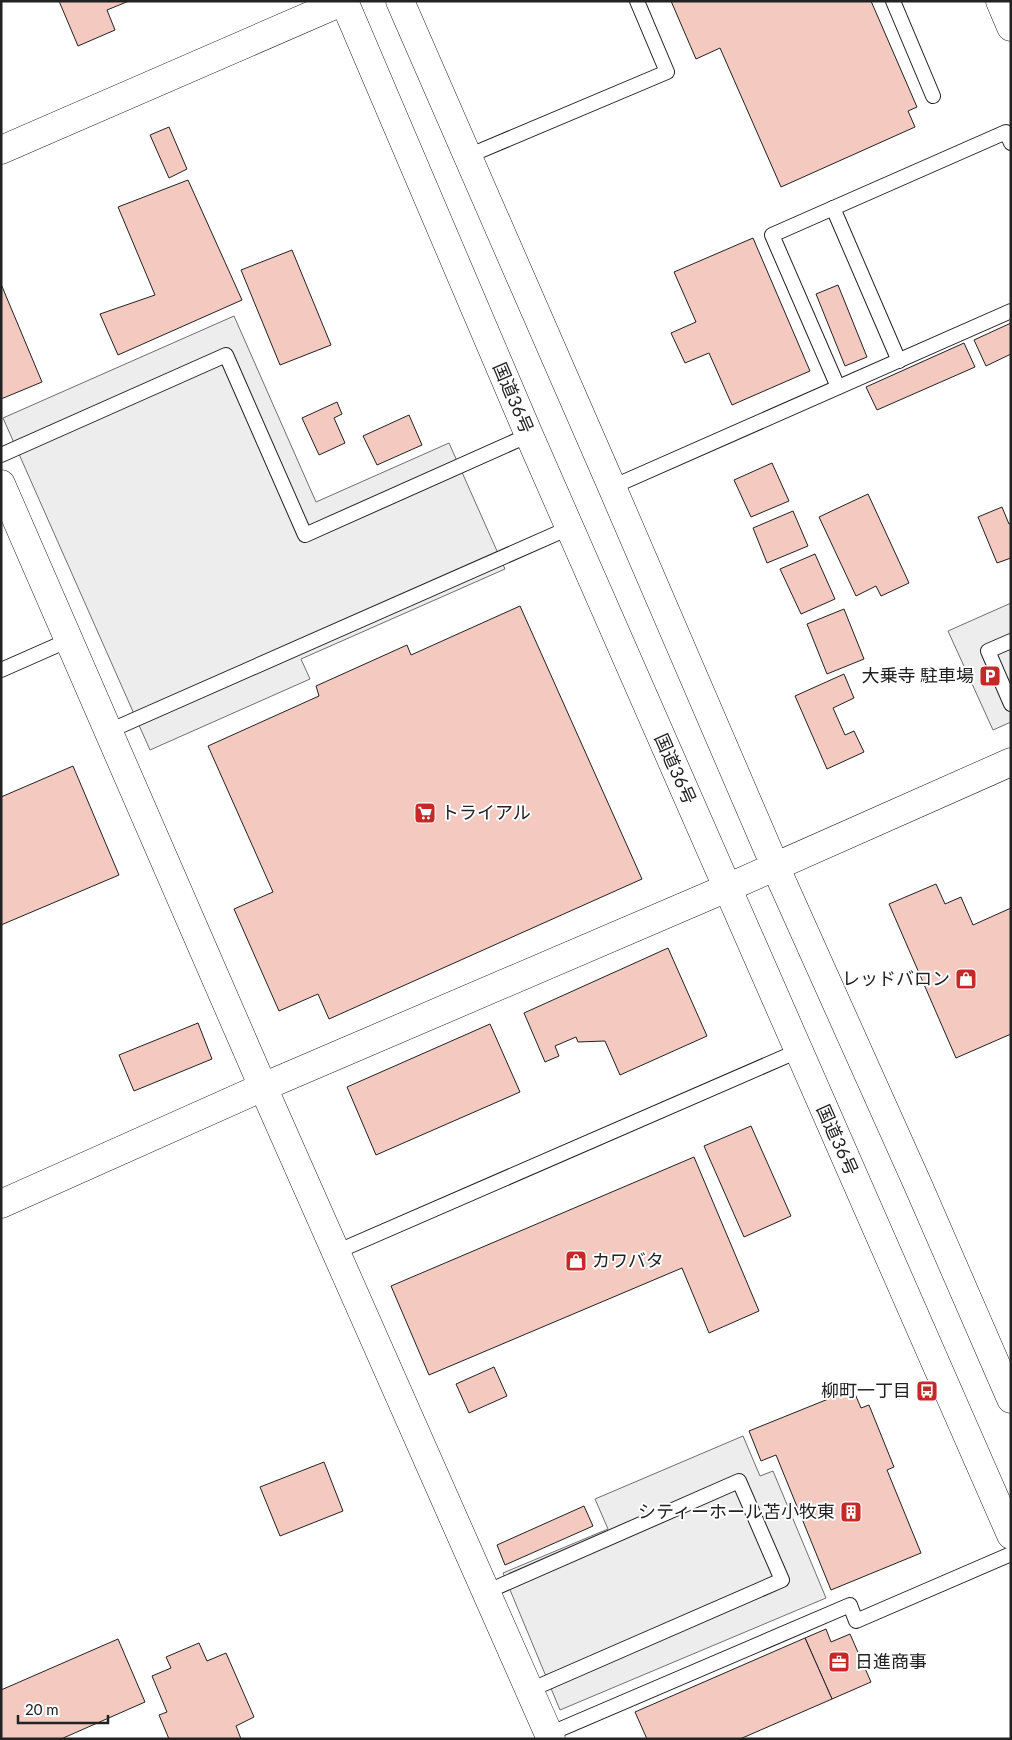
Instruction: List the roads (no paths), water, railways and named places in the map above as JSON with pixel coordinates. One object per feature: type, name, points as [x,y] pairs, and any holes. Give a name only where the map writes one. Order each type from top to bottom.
[{"type":"main road","points":[[1,150],[344,1]]},
{"type":"main road","name":"国道36号","points":[[344,1],[569,528],[1011,1535]]},
{"type":"main road","points":[[400,1],[775,866],[1011,1398]]},
{"type":"main road","points":[[1000,1],[1011,26]]},
{"type":"main road","points":[[1,484],[263,1087],[550,1736]]},
{"type":"main road","points":[[1,1204],[263,1087],[727,888],[1011,762]]},
{"type":"lane","points":[[468,156],[667,72],[637,1]]},
{"type":"lane","points":[[894,1],[933,96]]},
{"type":"lane","points":[[838,388],[772,235],[1006,132],[1011,143]]},
{"type":"lane","points":[[832,208],[899,360]]},
{"type":"lane","points":[[612,487],[1011,312]]},
{"type":"lane","points":[[1,454],[226,355],[305,536],[529,436]]},
{"type":"lane","points":[[109,731],[569,528]]},
{"type":"lane","points":[[3,666],[69,640]]},
{"type":"lane","points":[[1011,641],[988,651],[1011,704]]},
{"type":"lane","points":[[336,1252],[798,1051]]},
{"type":"lane","points":[[486,1592],[739,1481],[782,1580],[530,1690]]},
{"type":"lane","points":[[550,1736],[850,1605],[856,1621],[1011,1554]]},
{"type":"place","name":"大乗寺 駐車場","points":[[990,676]]},
{"type":"place","name":"トライアル","points":[[425,813]]},
{"type":"place","name":"レッドバロン","points":[[966,979]]},
{"type":"place","name":"カワバタ","points":[[576,1261]]},
{"type":"place","name":"柳町一丁目","points":[[927,1391]]},
{"type":"place","name":"シティーホール苫小牧東","points":[[851,1512]]},
{"type":"place","name":"日進商事","points":[[839,1662]]}]
